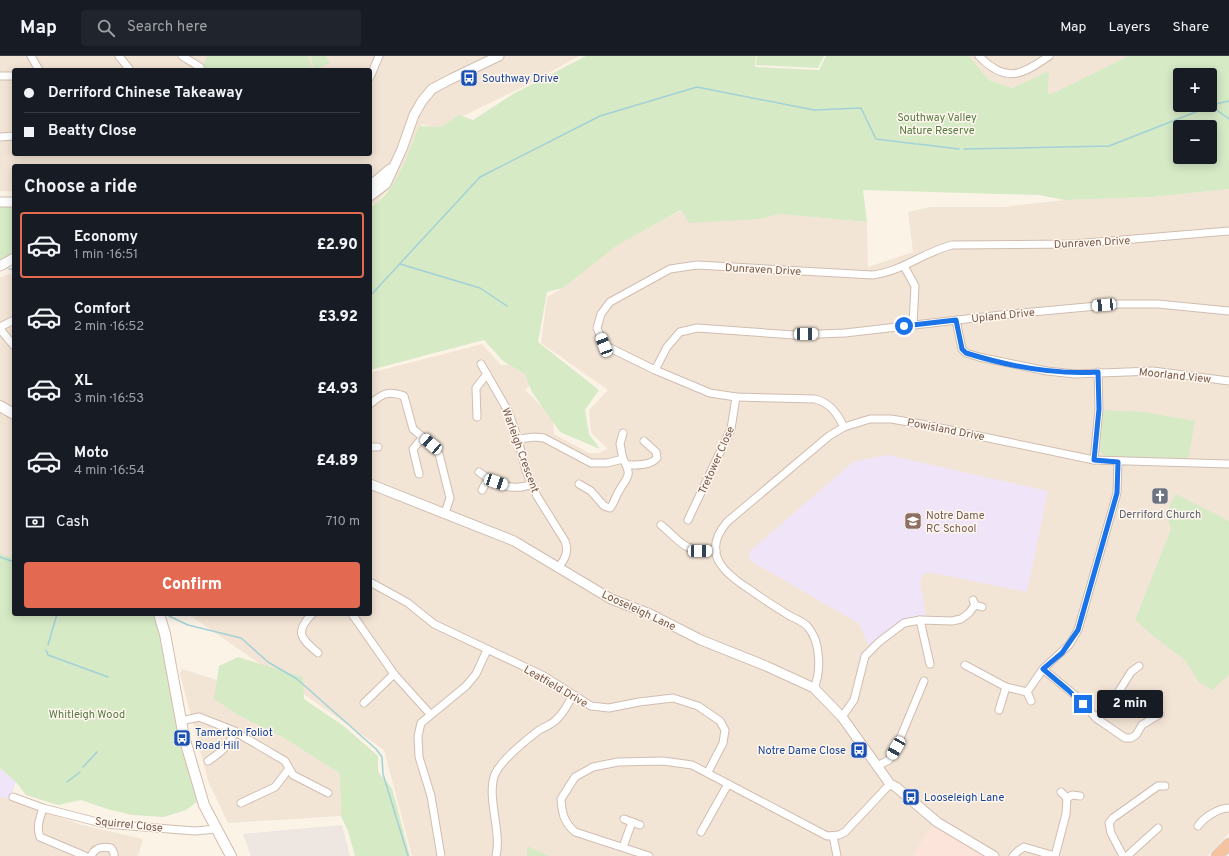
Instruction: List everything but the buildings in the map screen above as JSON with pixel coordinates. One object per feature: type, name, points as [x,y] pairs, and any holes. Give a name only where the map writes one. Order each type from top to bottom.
[{"type":"highway","points":[[1217,856],[1229,844]]},
{"type":"highway","points":[[1226,856],[1229,853]]},
{"type":"main road","points":[[0,406],[12,413]]},
{"type":"main road","points":[[160,616],[165,634],[181,721],[204,805],[231,856]]},
{"type":"street","points":[[31,56],[38,68]]},
{"type":"street","points":[[119,56],[128,68]]},
{"type":"street","points":[[182,56],[200,67]]},
{"type":"street","points":[[372,72],[379,56]]},
{"type":"street","points":[[372,194],[386,184],[414,115],[422,101],[432,89],[451,78],[499,56]]},
{"type":"street","points":[[979,56],[991,68],[1010,74],[1020,73],[1036,66],[1049,56]]},
{"type":"street","points":[[0,76],[12,76]]},
{"type":"street","points":[[0,137],[12,136]]},
{"type":"street","points":[[372,184],[394,165]]},
{"type":"street","points":[[0,202],[12,202]]},
{"type":"street","name":"Dunraven Drive","points":[[844,427],[838,415],[824,402],[815,399],[736,397],[710,393],[655,370],[604,345],[597,328],[601,314],[610,302],[670,269],[697,265],[872,275],[892,271],[939,248],[952,245],[1074,244],[1229,231]]},
{"type":"street","points":[[0,266],[12,259]]},
{"type":"street","points":[[904,266],[915,286],[913,324]]},
{"type":"street","name":"Upland Drive","points":[[655,370],[667,346],[680,332],[697,328],[794,335],[845,333],[913,324],[1119,304],[1158,304],[1229,311]]},
{"type":"street","name":"Moorland View","points":[[956,320],[962,349],[966,353],[1047,371],[1075,374],[1153,371],[1229,381]]},
{"type":"street","points":[[12,321],[0,328],[12,343]]},
{"type":"street","name":"Warleigh Crescent","points":[[481,364],[508,411],[518,439],[526,470],[532,484],[565,541],[567,547],[565,558],[558,568]]},
{"type":"street","points":[[1094,460],[1099,415],[1098,372]]},
{"type":"street","points":[[477,417],[476,388],[487,374]]},
{"type":"street","points":[[372,402],[384,393],[390,392],[404,396],[410,423],[413,429],[436,448],[439,454],[450,498],[445,513]]},
{"type":"street","name":"Tretower Close","points":[[688,520],[731,429],[736,397]]},
{"type":"street","name":"Powisland Drive","points":[[716,550],[718,534],[727,522],[829,436],[844,427],[870,419],[906,421],[1094,460],[1118,462],[1229,464]]},
{"type":"street","points":[[579,484],[591,491],[608,509],[619,500],[620,489],[628,479],[629,470],[620,444],[624,433]]},
{"type":"street","points":[[419,474],[413,449],[423,437]]},
{"type":"street","points":[[518,439],[535,437],[544,438],[591,463],[625,462],[646,464],[657,458],[656,452],[644,441]]},
{"type":"street","points":[[372,447],[378,447]]},
{"type":"street","points":[[1027,692],[1043,669],[1062,653],[1078,630],[1117,493],[1118,462]]},
{"type":"street","points":[[478,472],[488,479],[516,489],[532,484]]},
{"type":"street","points":[[482,490],[488,479]]},
{"type":"street","name":"Looseleigh Lane","points":[[372,485],[514,541],[611,599],[650,614],[701,640],[766,666],[814,688],[842,717],[890,784],[896,787],[937,822],[994,856]]},
{"type":"street","points":[[661,525],[678,542],[689,549],[716,550],[720,565],[732,578],[808,626],[814,638],[819,666],[818,680],[814,688]]},
{"type":"street","name":"Leatfield Drive","points":[[372,583],[408,603],[434,624],[544,676],[591,706],[609,708],[639,702],[674,698],[698,706],[720,721],[725,730],[723,743],[708,772]]},
{"type":"street","points":[[842,717],[854,700],[865,656],[879,642],[904,623],[920,620],[952,621],[961,619],[977,604]]},
{"type":"street","points":[[310,616],[302,625],[301,631],[304,640],[318,653]]},
{"type":"street","points":[[353,616],[394,674],[430,714]]},
{"type":"street","points":[[920,620],[930,664]]},
{"type":"street","points":[[441,856],[431,796],[419,757],[418,736],[421,723],[430,714],[466,686],[476,674],[487,650]]},
{"type":"street","points":[[965,664],[1006,687],[1027,692]]},
{"type":"street","points":[[1096,718],[1116,696],[1131,672],[1139,666]]},
{"type":"street","points":[[1043,669],[1077,697],[1096,718],[1125,738],[1131,738],[1136,735],[1142,725],[1157,716],[1148,709]]},
{"type":"street","points":[[364,703],[394,674]]},
{"type":"street","points":[[878,766],[889,760],[896,748],[924,681]]},
{"type":"street","points":[[999,710],[1006,687]]},
{"type":"street","points":[[1027,692],[1031,701]]},
{"type":"street","points":[[496,856],[498,831],[493,792],[495,775],[500,766],[520,746],[539,731],[556,721],[564,712],[573,695]]},
{"type":"street","points":[[181,721],[198,717],[234,731],[285,762],[288,770],[293,774],[328,793]]},
{"type":"street","points":[[208,761],[221,752],[232,739],[234,731]]},
{"type":"street","points":[[649,856],[576,832],[564,820],[561,799],[575,777],[593,767],[618,762],[662,761],[692,765],[708,772],[821,834],[833,836],[846,832],[890,784]]},
{"type":"street","points":[[241,803],[275,787],[288,770]]},
{"type":"street","points":[[701,832],[728,784]]},
{"type":"street","points":[[1123,856],[1111,833],[1109,823],[1112,818],[1158,786],[1165,786]]},
{"type":"street","points":[[1013,856],[1024,847],[1055,856],[1066,814],[1067,798],[1061,792]]},
{"type":"street","points":[[1067,798],[1072,795],[1080,796]]},
{"type":"street","name":"Squirrel Close","points":[[13,796],[43,808],[105,824],[195,831],[216,829]]},
{"type":"street","points":[[43,808],[38,832],[40,837],[86,856]]},
{"type":"street","points":[[1198,826],[1209,816],[1224,808],[1229,808]]},
{"type":"street","points":[[624,819],[640,825]]},
{"type":"street","points":[[623,847],[632,822]]},
{"type":"street","points":[[707,822],[714,826]]},
{"type":"street","points":[[1127,856],[1158,828]]},
{"type":"street","points":[[833,836],[837,856]]},
{"type":"street","points":[[91,856],[99,847],[111,848],[114,856]]},
{"type":"shaded area","points":[[0,56],[579,56],[525,86],[461,117],[443,131],[422,124],[396,181],[375,204],[372,204],[372,164],[12,164],[12,191],[0,191]]},
{"type":"shaded area","points":[[969,56],[1128,56],[1053,93],[1048,94],[1049,71],[1012,88],[989,80]]},
{"type":"shaded area","points":[[1229,189],[1229,833],[1208,856],[984,856],[933,825],[913,856],[412,856],[384,750],[191,616],[372,616],[372,372],[482,344],[501,365],[525,364],[538,380],[525,390],[553,417],[554,434],[589,453],[599,453],[608,449],[591,433],[589,410],[608,390],[541,343],[547,297],[563,288],[615,246],[682,210],[760,219],[779,214],[867,222],[868,267],[913,252],[908,212],[931,207],[1003,207],[1065,200],[1153,197]]},
{"type":"shaded area","points":[[12,274],[12,560],[0,557],[0,277]]},
{"type":"shaded area","name":"Notre Dame RC School","points":[[887,455],[1048,491],[1027,592],[928,572],[923,575],[920,584],[926,616],[894,625],[869,645],[858,623],[749,560],[750,551],[853,462]]},
{"type":"shaded area","points":[[182,669],[217,680],[215,699],[241,717],[286,739],[340,774],[341,816],[228,823],[208,781],[180,674]]},
{"type":"shaded area","points":[[0,768],[16,782],[10,799],[0,797]]},
{"type":"shaded area","points":[[0,796],[82,825],[143,839],[138,856],[0,856]]},
{"type":"shaded area","points":[[342,825],[350,856],[251,856],[243,834]]},
{"type":"shaded area","points":[[933,825],[979,852],[984,856],[913,856]]},
{"type":"green space","points":[[207,56],[308,56],[312,68],[203,68]]},
{"type":"green space","points":[[310,56],[326,56],[330,63],[319,68],[314,68]]},
{"type":"green space","name":"Southway Valley Nature Reserve","points":[[586,56],[756,56],[755,67],[819,70],[826,56],[969,56],[989,80],[1012,88],[1049,71],[1048,94],[1053,93],[1128,56],[1229,56],[1229,189],[1153,197],[1065,200],[1038,195],[863,190],[867,222],[779,214],[760,219],[689,223],[681,210],[616,246],[563,288],[547,292],[538,342],[599,390],[585,410],[589,434],[600,449],[560,432],[532,392],[525,374],[503,361],[484,340],[372,369],[372,206],[387,193],[394,183],[406,160],[419,126],[441,127],[459,115],[473,120],[513,94]]},
{"type":"green space","points":[[757,56],[824,56],[818,68],[756,65]]},
{"type":"green space","points":[[0,205],[12,205],[12,257],[0,262]]},
{"type":"green space","points":[[1103,410],[1144,412],[1195,421],[1188,459],[1105,456],[1100,451]]},
{"type":"green space","points":[[1176,494],[1229,521],[1229,675],[1212,690],[1198,681],[1186,661],[1135,620],[1171,529],[1166,512]]},
{"type":"green space","name":"Whitleigh Wood","points":[[0,554],[12,557],[12,616],[156,616],[171,692],[198,801],[186,810],[164,817],[132,815],[107,809],[81,800],[58,805],[26,795],[16,782],[0,768]]},
{"type":"green space","points":[[238,657],[303,677],[304,699],[345,727],[378,756],[378,772],[392,788],[410,856],[355,856],[348,831],[341,816],[340,774],[286,739],[241,717],[214,699],[219,666]]},
{"type":"green space","points":[[527,846],[549,856],[527,856]]},
{"type":"waterway","points":[[372,294],[480,177],[600,116],[697,87],[814,110],[861,108],[876,139],[916,144]]},
{"type":"waterway","points":[[964,149],[1109,146],[1216,104],[1229,101]]},
{"type":"waterway","points":[[1217,110],[1229,119]]},
{"type":"waterway","points":[[918,144],[959,149]]},
{"type":"waterway","points":[[400,264],[480,288],[507,306]]},
{"type":"waterway","points":[[0,557],[12,561]]},
{"type":"waterway","points":[[48,645],[56,616]]},
{"type":"waterway","points":[[169,616],[188,625],[241,638],[268,662],[297,679],[376,749],[382,757],[383,774],[408,856]]},
{"type":"waterway","points":[[46,650],[48,655],[108,677]]},
{"type":"waterway","points":[[83,767],[97,752]]},
{"type":"waterway","points":[[67,782],[80,772]]},
{"type":"place","name":"Southway Drive","points":[[469,78]]},
{"type":"place","name":"Derriford Church","points":[[1160,496]]},
{"type":"place","name":"Notre Dame RC School","points":[[913,521]]},
{"type":"place","name":"Tamerton Foliot Road Hill","points":[[182,738]]},
{"type":"place","name":"Notre Dame Close","points":[[859,750]]},
{"type":"place","name":"Looseleigh Lane","points":[[911,797]]},
{"type":"route","points":[[904,326],[956,320],[962,349],[966,353],[1047,371],[1075,374],[1098,372],[1098,435],[1094,460],[1118,462],[1117,493],[1078,630],[1062,653],[1054,658],[1043,669],[1077,697],[1083,704]]}]
